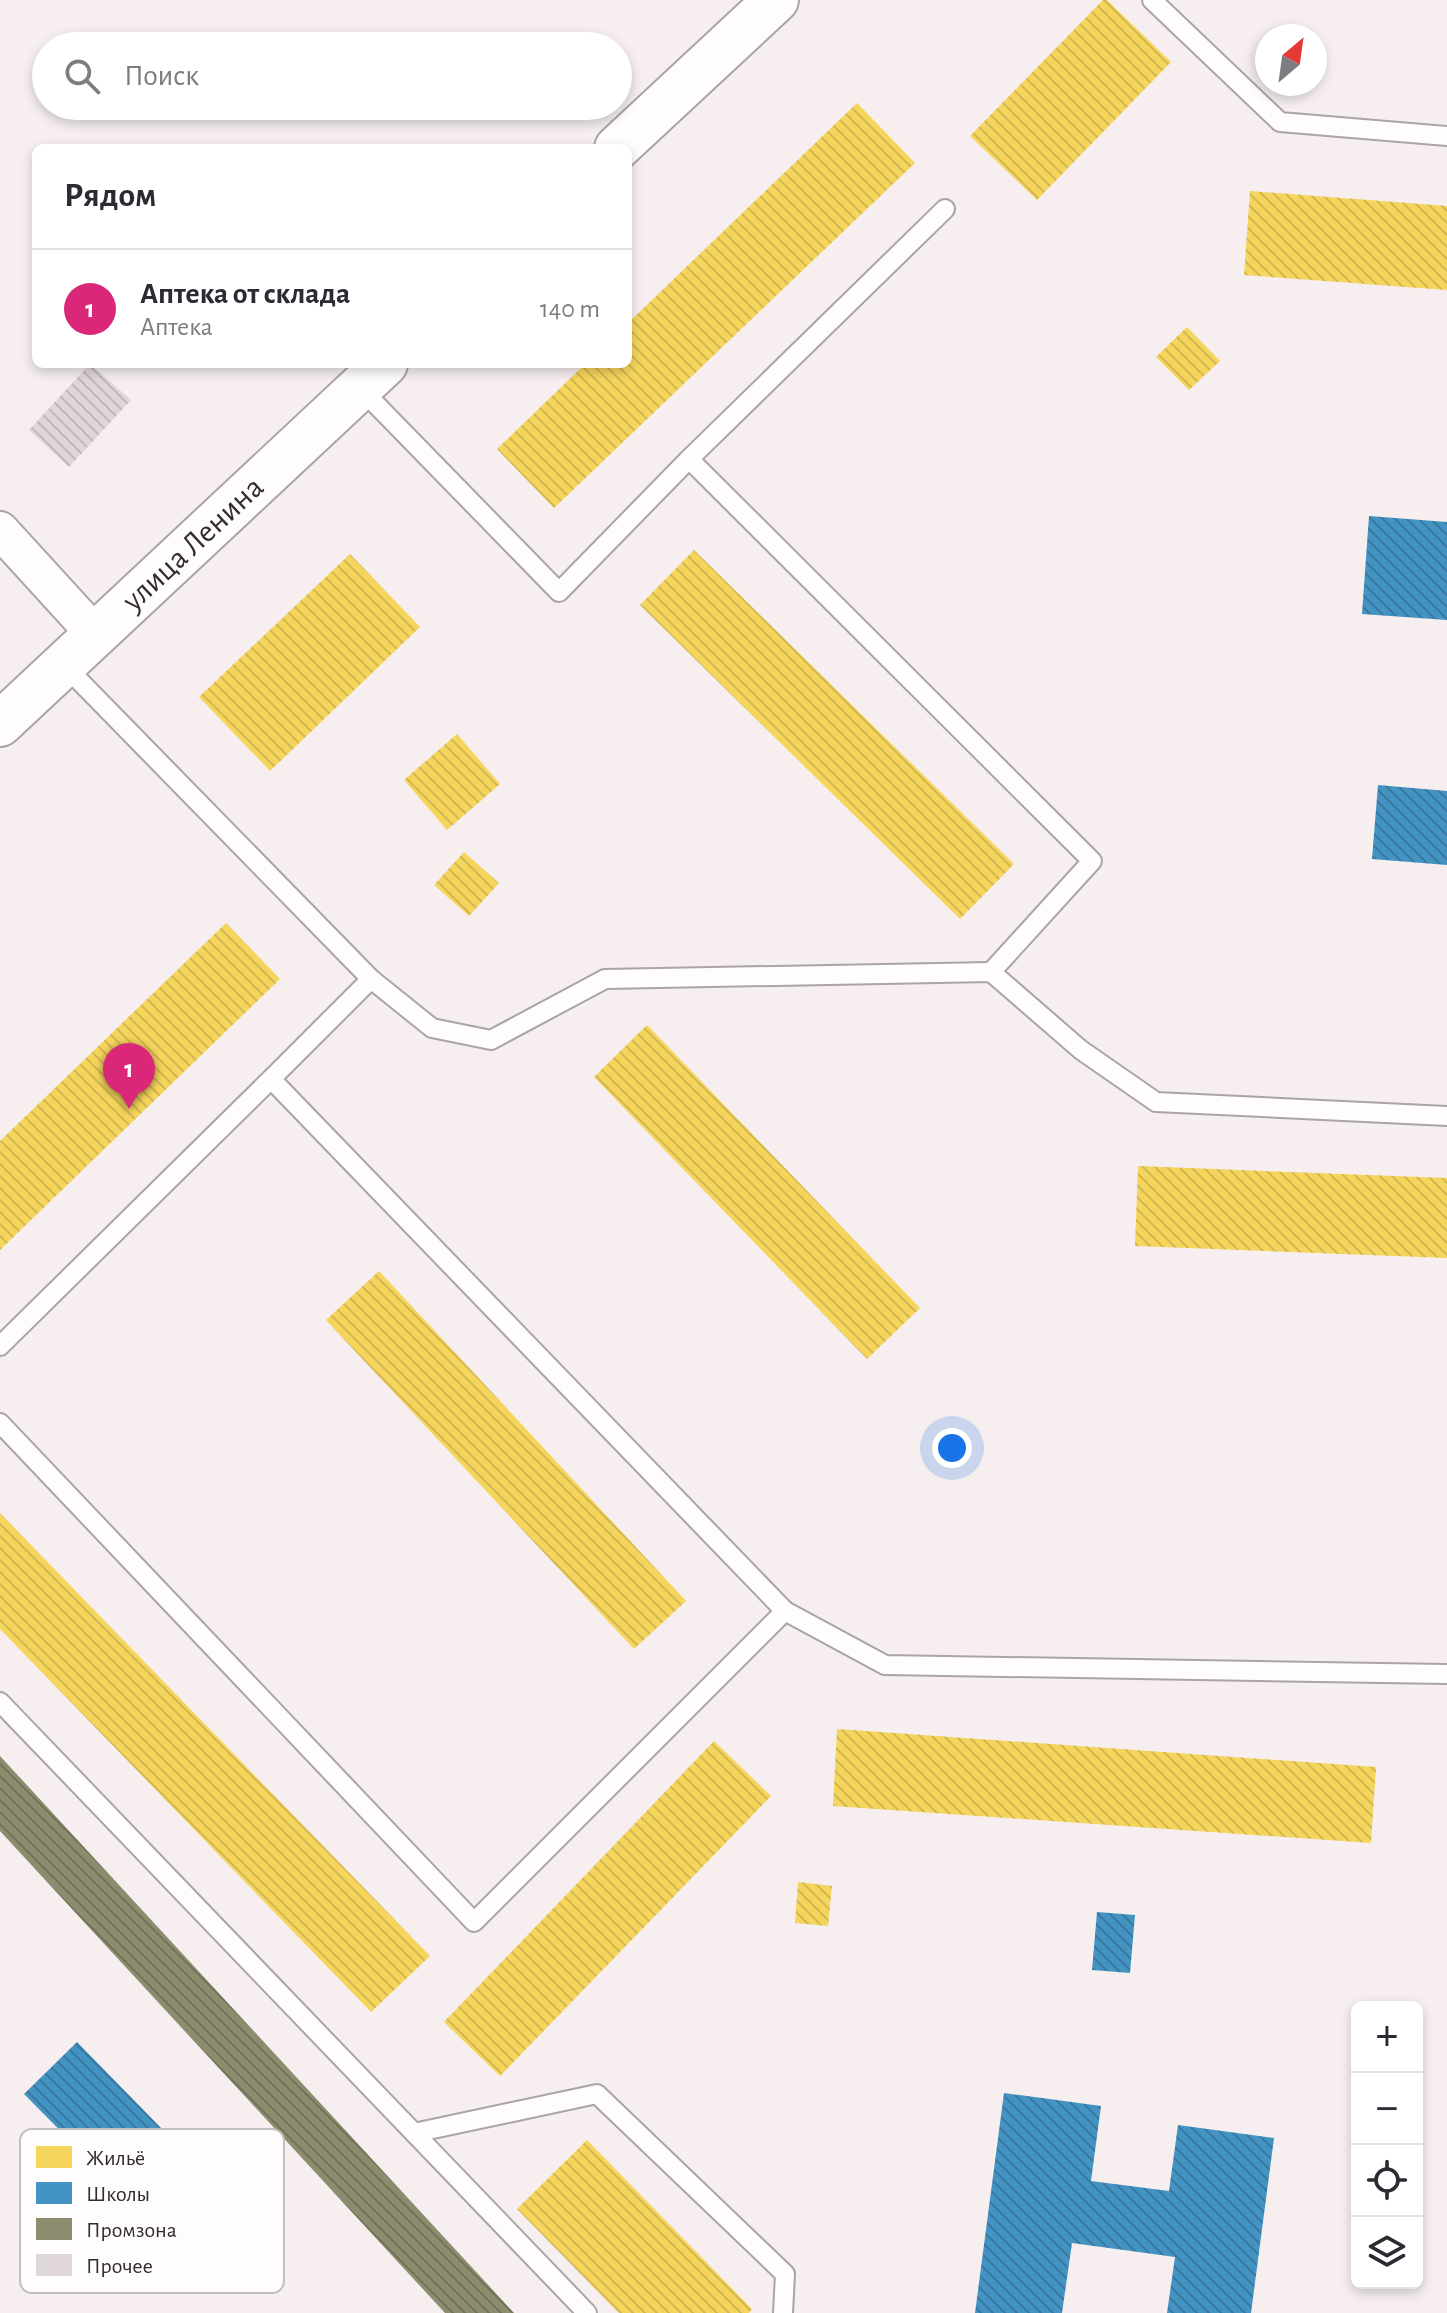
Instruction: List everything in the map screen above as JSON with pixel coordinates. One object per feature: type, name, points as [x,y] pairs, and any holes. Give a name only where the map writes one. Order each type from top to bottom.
[{"type":"street","points":[[621,144],[776,0]]},
{"type":"street","name":"улица Ленина","points":[[0,724],[372,376]]},
{"type":"street","points":[[0,530],[95,634]]},
{"type":"lane","points":[[1160,3],[1280,122],[1447,136]]},
{"type":"lane","points":[[372,376],[559,592],[689,459],[945,209]]},
{"type":"lane","points":[[689,459],[1092,861],[991,972]]},
{"type":"lane","points":[[63,664],[371,979],[432,1028],[491,1040],[605,979],[991,972],[1081,1050],[1156,1102],[1447,1116]]},
{"type":"lane","points":[[0,1346],[371,979]]},
{"type":"lane","points":[[271,1079],[785,1611],[885,1665],[1447,1674]]},
{"type":"lane","points":[[0,1423],[474,1922],[785,1611]]},
{"type":"lane","points":[[0,1702],[587,2313]]},
{"type":"lane","points":[[414,2133],[597,2094],[785,2274],[783,2313]]},
{"type":"building: Жильё","points":[[1103,0],[1107,0],[1171,62],[1037,200],[970,136]]},
{"type":"building: Жильё","points":[[857,103],[915,163],[554,508],[497,449],[581,368],[632,368],[632,319]]},
{"type":"building: Жильё","points":[[1250,191],[1447,206],[1447,290],[1244,275]]},
{"type":"building: Жильё","points":[[1187,327],[1220,361],[1189,390],[1156,357]]},
{"type":"building: Жильё","points":[[694,550],[1014,864],[960,919],[640,605]]},
{"type":"building: Жильё","points":[[350,554],[420,627],[270,771],[199,697]]},
{"type":"building: Жильё","points":[[457,734],[500,784],[447,830],[404,780]]},
{"type":"building: Жильё","points":[[464,852],[499,883],[469,916],[434,885]]},
{"type":"building: Жильё","points":[[226,923],[280,979],[0,1250],[0,1141]]},
{"type":"building: Жильё","points":[[647,1025],[920,1308],[867,1359],[594,1077]]},
{"type":"building: Жильё","points":[[1138,1166],[1447,1178],[1447,1258],[1135,1246]]},
{"type":"building: Жильё","points":[[379,1271],[686,1601],[634,1649],[326,1320]]},
{"type":"building: Жильё","points":[[0,1513],[430,1956],[371,2012],[0,1629]]},
{"type":"building: Жильё","points":[[837,1729],[1376,1767],[1371,1843],[833,1806]]},
{"type":"building: Жильё","points":[[714,1741],[771,1796],[500,2076],[444,2022]]},
{"type":"building: Жильё","points":[[798,1882],[832,1886],[828,1926],[795,1923]]},
{"type":"building: Жильё","points":[[587,2140],[752,2309],[749,2313],[619,2313],[517,2209]]},
{"type":"building: Школы","points":[[1369,516],[1447,522],[1447,620],[1362,614]]},
{"type":"building: Школы","points":[[1378,785],[1447,791],[1447,865],[1372,859]]},
{"type":"building: Школы","points":[[1097,1912],[1135,1915],[1130,1973],[1092,1970]]},
{"type":"building: Школы","points":[[77,2042],[162,2129],[59,2129],[24,2094]]},
{"type":"building: Школы","points":[[1004,2093],[1101,2106],[1091,2181],[1169,2191],[1178,2125],[1274,2138],[1251,2313],[1167,2313],[1175,2257],[1072,2243],[1062,2313],[975,2313]]},
{"type":"building: Промзона","points":[[0,1756],[514,2313],[445,2313],[284,2139],[284,2129],[275,2129],[0,1831]]},
{"type":"building: Прочее","points":[[86,368],[95,368],[131,400],[69,467],[29,430]]},
{"type":"place","name":"Аптека от склада","points":[[129,1109]]}]
